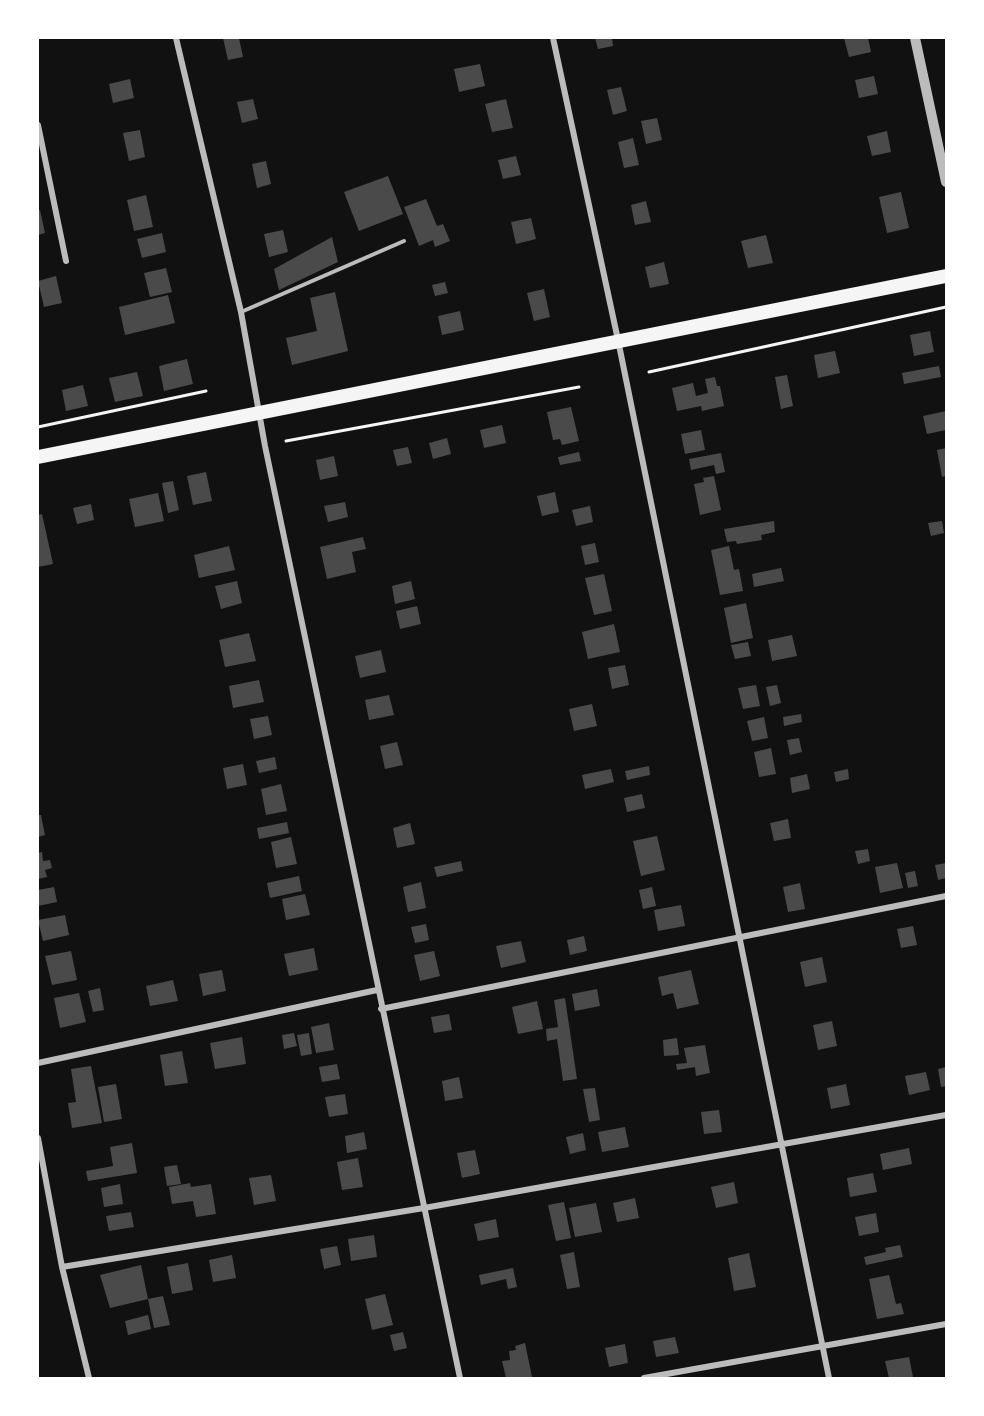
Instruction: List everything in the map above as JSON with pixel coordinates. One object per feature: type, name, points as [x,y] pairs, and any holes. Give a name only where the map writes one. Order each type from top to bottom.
[{"type":"main road","points":[[38,457],[946,276]]},
{"type":"street","points":[[176,38],[241,312],[259,413],[377,990],[460,1378]]},
{"type":"street","points":[[553,38],[618,340],[829,1378]]},
{"type":"street","points":[[915,38],[946,182]]},
{"type":"street","points":[[38,125],[66,261]]},
{"type":"street","points":[[381,1008],[739,939],[946,896]]},
{"type":"street","points":[[38,1063],[377,990]]},
{"type":"street","points":[[62,1267],[423,1208],[946,1115]]},
{"type":"street","points":[[38,1138],[62,1267],[89,1378]]},
{"type":"street","points":[[644,1378],[946,1324]]},
{"type":"lane","points":[[241,312],[404,241]]},
{"type":"path","points":[[649,372],[946,307]]},
{"type":"path","points":[[286,441],[579,387]]},
{"type":"path","points":[[38,427],[206,391]]},
{"type":"building","points":[[223,38],[239,38],[243,57],[228,60]]},
{"type":"building","points":[[595,38],[612,38],[613,46],[598,49]]},
{"type":"building","points":[[844,38],[868,38],[871,52],[849,57]]},
{"type":"building","points":[[480,64],[485,86],[459,92],[454,69]]},
{"type":"building","points":[[874,76],[878,94],[859,98],[855,80]]},
{"type":"building","points":[[130,79],[134,98],[113,103],[109,84]]},
{"type":"building","points":[[621,87],[627,111],[613,115],[607,90]]},
{"type":"building","points":[[253,99],[258,119],[242,123],[237,102]]},
{"type":"building","points":[[506,99],[513,128],[492,132],[485,104]]},
{"type":"building","points":[[657,118],[662,140],[646,144],[641,121]]},
{"type":"building","points":[[140,130],[145,157],[129,161],[123,133]]},
{"type":"building","points":[[887,131],[891,152],[872,156],[867,136]]},
{"type":"building","points":[[633,138],[639,165],[624,168],[618,142]]},
{"type":"building","points":[[516,156],[521,175],[503,179],[498,160]]},
{"type":"building","points":[[266,161],[271,184],[257,188],[252,164]]},
{"type":"building","points":[[388,176],[403,214],[359,231],[344,192]]},
{"type":"building","points":[[901,192],[909,228],[887,233],[879,197]]},
{"type":"building","points":[[146,195],[153,227],[134,231],[127,200]]},
{"type":"building","points":[[426,199],[437,226],[443,224],[450,241],[435,247],[433,240],[419,246],[404,207]]},
{"type":"building","points":[[646,201],[651,222],[635,225],[631,205]]},
{"type":"building","points":[[40,210],[45,233],[38,235],[38,211]]},
{"type":"building","points":[[531,218],[536,239],[516,244],[511,222]]},
{"type":"building","points":[[283,230],[288,252],[269,257],[264,234]]},
{"type":"building","points":[[162,233],[166,252],[142,258],[137,239]]},
{"type":"building","points":[[766,235],[773,263],[748,268],[741,241]]},
{"type":"building","points":[[332,237],[338,262],[279,290],[274,269]]},
{"type":"building","points":[[664,262],[669,284],[650,288],[645,267]]},
{"type":"building","points":[[166,268],[172,292],[150,297],[144,273]]},
{"type":"building","points":[[56,276],[62,303],[44,307],[38,281]]},
{"type":"building","points":[[445,282],[448,293],[435,296],[432,285]]},
{"type":"building","points":[[544,289],[550,317],[534,321],[527,293]]},
{"type":"building","points":[[335,292],[348,351],[292,365],[286,338],[317,331],[310,298]]},
{"type":"building","points":[[168,295],[175,323],[125,335],[119,307]]},
{"type":"building","points":[[460,311],[464,330],[442,335],[438,316]]},
{"type":"building","points":[[930,331],[934,352],[914,356],[910,335]]},
{"type":"building","points":[[835,351],[840,373],[818,378],[814,355]]},
{"type":"building","points":[[187,359],[193,384],[164,391],[159,366]]},
{"type":"building","points":[[939,366],[941,377],[904,384],[902,373]]},
{"type":"building","points":[[137,372],[143,396],[115,402],[109,378]]},
{"type":"building","points":[[787,375],[793,406],[781,409],[775,377]]},
{"type":"building","points":[[715,377],[717,386],[720,386],[724,406],[702,411],[701,406],[677,411],[672,388],[693,383],[696,396],[708,393],[705,379]]},
{"type":"building","points":[[83,385],[88,406],[66,411],[62,390]]},
{"type":"building","points":[[571,407],[579,441],[562,445],[560,439],[553,440],[547,412]]},
{"type":"building","points":[[946,411],[946,430],[927,434],[923,416]]},
{"type":"building","points":[[502,425],[506,443],[484,448],[480,430]]},
{"type":"building","points":[[701,430],[705,450],[685,454],[681,434]]},
{"type":"building","points":[[447,438],[451,454],[433,459],[429,443]]},
{"type":"building","points":[[408,447],[412,463],[397,466],[393,450]]},
{"type":"building","points":[[946,448],[946,476],[942,477],[937,450]]},
{"type":"building","points":[[579,452],[581,461],[560,465],[558,457]]},
{"type":"building","points":[[721,453],[725,472],[716,474],[714,465],[691,470],[689,459]]},
{"type":"building","points":[[334,456],[338,476],[320,480],[316,460]]},
{"type":"building","points":[[206,472],[212,501],[193,505],[187,476]]},
{"type":"building","points":[[714,476],[721,510],[700,515],[694,484],[704,482],[703,478]]},
{"type":"building","points":[[173,481],[179,510],[168,513],[162,483]]},
{"type":"building","points":[[555,492],[559,512],[542,516],[537,496]]},
{"type":"building","points":[[158,493],[164,521],[135,527],[129,499]]},
{"type":"building","points":[[345,502],[348,517],[328,522],[324,506]]},
{"type":"building","points":[[91,504],[94,520],[77,524],[73,508]]},
{"type":"building","points":[[590,506],[593,522],[576,526],[572,510]]},
{"type":"building","points":[[42,514],[53,564],[38,567],[38,515]]},
{"type":"building","points":[[774,521],[775,532],[761,535],[762,540],[737,544],[736,541],[727,542],[724,529]]},
{"type":"building","points":[[942,521],[944,533],[931,536],[928,523]]},
{"type":"building","points":[[363,537],[366,549],[352,552],[356,572],[327,579],[320,547]]},
{"type":"building","points":[[595,543],[599,562],[585,565],[581,546]]},
{"type":"building","points":[[229,546],[235,570],[199,578],[194,555]]},
{"type":"building","points":[[729,546],[734,570],[739,569],[743,591],[720,595],[711,550]]},
{"type":"building","points":[[781,568],[784,581],[754,587],[752,574]]},
{"type":"building","points":[[604,574],[612,611],[594,615],[585,578]]},
{"type":"building","points":[[237,581],[242,603],[221,609],[215,586]]},
{"type":"building","points":[[411,581],[415,599],[395,604],[392,586]]},
{"type":"building","points":[[746,603],[753,638],[731,643],[724,608]]},
{"type":"building","points":[[417,606],[421,624],[400,629],[396,611]]},
{"type":"building","points":[[614,624],[620,652],[588,659],[582,632]]},
{"type":"building","points":[[249,633],[256,661],[225,667],[219,640]]},
{"type":"building","points":[[792,635],[797,656],[772,661],[768,640]]},
{"type":"building","points":[[748,642],[751,656],[735,659],[731,645]]},
{"type":"building","points":[[381,650],[386,672],[360,678],[355,656]]},
{"type":"building","points":[[625,665],[629,685],[612,689],[608,668]]},
{"type":"building","points":[[259,680],[264,702],[233,708],[229,686]]},
{"type":"building","points":[[756,685],[760,706],[743,709],[738,688]]},
{"type":"building","points":[[777,685],[781,703],[770,706],[766,687]]},
{"type":"building","points":[[389,695],[394,715],[369,720],[365,700]]},
{"type":"building","points":[[592,704],[597,726],[574,731],[569,709]]},
{"type":"building","points":[[801,714],[802,722],[784,726],[783,717]]},
{"type":"building","points":[[268,716],[272,735],[254,739],[250,719]]},
{"type":"building","points":[[764,717],[768,738],[752,741],[747,721]]},
{"type":"building","points":[[799,738],[802,752],[790,755],[787,740]]},
{"type":"building","points":[[397,742],[403,765],[385,769],[380,746]]},
{"type":"building","points":[[771,748],[776,774],[759,777],[754,752]]},
{"type":"building","points":[[275,757],[277,769],[259,773],[256,761]]},
{"type":"building","points":[[243,764],[247,785],[227,789],[223,768]]},
{"type":"building","points":[[649,766],[650,775],[627,780],[625,771]]},
{"type":"building","points":[[611,769],[614,782],[585,789],[582,775]]},
{"type":"building","points":[[848,769],[849,779],[836,782],[834,772]]},
{"type":"building","points":[[807,774],[810,789],[792,793],[790,778]]},
{"type":"building","points":[[281,784],[287,811],[266,815],[261,789]]},
{"type":"building","points":[[642,794],[645,808],[627,812],[624,798]]},
{"type":"building","points":[[38,815],[41,815],[45,835],[38,837]]},
{"type":"building","points":[[788,819],[791,838],[774,841],[770,823]]},
{"type":"building","points":[[287,822],[289,833],[259,839],[257,828]]},
{"type":"building","points":[[410,823],[415,844],[397,848],[393,828]]},
{"type":"building","points":[[657,836],[665,870],[641,876],[633,841]]},
{"type":"building","points":[[291,837],[297,864],[276,868],[271,842]]},
{"type":"building","points":[[868,849],[870,861],[858,864],[855,851]]},
{"type":"building","points":[[42,852],[43,861],[50,860],[52,868],[45,870],[47,877],[38,879],[38,853]]},
{"type":"building","points":[[461,861],[463,871],[437,877],[434,867]]},
{"type":"building","points":[[897,863],[903,888],[880,893],[875,867]]},
{"type":"building","points":[[946,863],[946,878],[938,880],[935,865]]},
{"type":"building","points":[[915,871],[918,886],[908,888],[905,873]]},
{"type":"building","points":[[299,876],[302,891],[270,898],[267,883]]},
{"type":"building","points":[[421,882],[426,908],[408,912],[403,887]]},
{"type":"building","points":[[800,883],[805,909],[788,912],[783,887]]},
{"type":"building","points":[[54,887],[57,902],[38,906],[38,890]]},
{"type":"building","points":[[652,887],[656,906],[643,909],[639,890]]},
{"type":"building","points":[[305,894],[310,915],[286,920],[282,899]]},
{"type":"building","points":[[681,905],[685,926],[658,931],[654,910]]},
{"type":"building","points":[[65,915],[69,935],[43,941],[38,920]]},
{"type":"building","points":[[426,924],[429,940],[415,943],[411,927]]},
{"type":"building","points":[[913,926],[917,945],[901,948],[897,929]]},
{"type":"building","points":[[584,936],[587,951],[570,955],[567,940]]},
{"type":"building","points":[[521,941],[526,962],[501,968],[496,946]]},
{"type":"building","points":[[314,948],[318,970],[289,976],[284,954]]},
{"type":"building","points":[[71,951],[77,980],[52,985],[45,956]]},
{"type":"building","points":[[434,951],[440,976],[420,981],[414,955]]},
{"type":"building","points":[[822,957],[827,982],[805,987],[800,962]]},
{"type":"building","points":[[222,970],[226,991],[203,996],[199,974]]},
{"type":"building","points":[[691,970],[699,1004],[677,1009],[673,993],[662,996],[658,977]]},
{"type":"building","points":[[173,980],[178,1001],[150,1006],[146,986]]},
{"type":"building","points":[[100,988],[104,1010],[93,1012],[88,991]]},
{"type":"building","points":[[597,989],[600,1006],[575,1011],[572,994]]},
{"type":"building","points":[[79,993],[86,1022],[60,1028],[54,998]]},
{"type":"building","points":[[565,998],[577,1079],[563,1081],[557,1039],[547,1041],[546,1029],[558,1027],[554,1000]]},
{"type":"building","points":[[537,1001],[543,1029],[518,1034],[512,1007]]},
{"type":"building","points":[[449,1014],[452,1030],[434,1033],[431,1017]]},
{"type":"building","points":[[832,1021],[837,1046],[818,1050],[813,1025]]},
{"type":"building","points":[[329,1023],[334,1050],[316,1053],[311,1027]]},
{"type":"building","points":[[294,1033],[297,1046],[284,1049],[282,1035]]},
{"type":"building","points":[[309,1033],[312,1054],[301,1056],[297,1035]]},
{"type":"building","points":[[242,1037],[246,1064],[215,1069],[210,1043]]},
{"type":"building","points":[[677,1038],[679,1055],[664,1056],[663,1040]]},
{"type":"building","points":[[705,1045],[710,1073],[696,1076],[695,1067],[677,1070],[676,1064],[687,1063],[684,1048]]},
{"type":"building","points":[[182,1051],[188,1083],[165,1086],[160,1055]]},
{"type":"building","points":[[337,1064],[340,1079],[322,1082],[319,1067]]},
{"type":"building","points":[[91,1066],[102,1123],[72,1128],[68,1103],[76,1102],[71,1069]]},
{"type":"building","points":[[946,1067],[946,1086],[941,1087],[938,1069]]},
{"type":"building","points":[[926,1072],[930,1090],[909,1095],[905,1076]]},
{"type":"building","points":[[459,1077],[463,1098],[445,1101],[442,1081]]},
{"type":"building","points":[[116,1084],[122,1119],[104,1122],[98,1087]]},
{"type":"building","points":[[846,1084],[850,1105],[831,1109],[827,1088]]},
{"type":"building","points":[[595,1088],[600,1120],[589,1122],[583,1089]]},
{"type":"building","points":[[345,1094],[348,1114],[329,1117],[325,1097]]},
{"type":"building","points":[[719,1110],[722,1132],[704,1134],[701,1112]]},
{"type":"building","points":[[625,1127],[629,1147],[602,1152],[598,1132]]},
{"type":"building","points":[[364,1132],[367,1149],[347,1153],[345,1136]]},
{"type":"building","points":[[583,1133],[586,1150],[570,1154],[566,1137]]},
{"type":"building","points":[[132,1143],[137,1173],[88,1181],[86,1171],[113,1166],[110,1147]]},
{"type":"building","points":[[909,1148],[912,1164],[883,1170],[880,1154]]},
{"type":"building","points":[[475,1150],[480,1174],[462,1178],[457,1153]]},
{"type":"building","points":[[358,1158],[363,1187],[342,1190],[337,1162]]},
{"type":"building","points":[[177,1165],[181,1184],[167,1186],[164,1167]]},
{"type":"building","points":[[873,1173],[877,1192],[850,1197],[847,1178]]},
{"type":"building","points":[[271,1175],[276,1201],[254,1205],[249,1178]]},
{"type":"building","points":[[734,1182],[738,1203],[716,1208],[711,1187]]},
{"type":"building","points":[[190,1183],[191,1187],[211,1184],[216,1214],[196,1217],[193,1201],[172,1204],[169,1187]]},
{"type":"building","points":[[120,1184],[123,1204],[104,1207],[101,1188]]},
{"type":"building","points":[[635,1198],[639,1218],[617,1222],[613,1203]]},
{"type":"building","points":[[564,1202],[571,1238],[556,1241],[548,1205]]},
{"type":"building","points":[[596,1203],[602,1232],[575,1237],[569,1208]]},
{"type":"building","points":[[131,1212],[134,1227],[109,1231],[106,1216]]},
{"type":"building","points":[[876,1213],[879,1232],[859,1236],[855,1217]]},
{"type":"building","points":[[496,1219],[499,1237],[478,1241],[474,1224]]},
{"type":"building","points":[[374,1235],[377,1257],[351,1261],[348,1239]]},
{"type":"building","points":[[900,1245],[903,1257],[866,1265],[864,1257],[886,1252],[885,1248]]},
{"type":"building","points":[[337,1246],[341,1265],[324,1269],[320,1249]]},
{"type":"building","points":[[574,1252],[580,1287],[567,1289],[560,1255]]},
{"type":"building","points":[[749,1253],[756,1287],[734,1291],[728,1258]]},
{"type":"building","points":[[232,1255],[236,1278],[213,1282],[209,1260]]},
{"type":"building","points":[[188,1263],[193,1290],[172,1294],[167,1267]]},
{"type":"building","points":[[141,1265],[148,1299],[110,1308],[100,1275]]},
{"type":"building","points":[[513,1268],[517,1287],[508,1289],[506,1279],[481,1285],[479,1275]]},
{"type":"building","points":[[889,1275],[896,1304],[901,1303],[904,1314],[877,1319],[869,1279]]},
{"type":"building","points":[[385,1294],[393,1325],[372,1330],[365,1299]]},
{"type":"building","points":[[163,1296],[170,1325],[154,1328],[148,1299]]},
{"type":"building","points":[[148,1315],[151,1329],[128,1335],[125,1321]]},
{"type":"building","points":[[403,1332],[407,1348],[394,1351],[390,1335]]},
{"type":"building","points":[[675,1337],[679,1353],[656,1357],[653,1341]]},
{"type":"building","points":[[525,1343],[532,1377],[506,1378],[502,1361],[510,1360],[509,1351],[516,1350],[515,1346]]},
{"type":"building","points":[[625,1344],[628,1363],[609,1367],[605,1348]]},
{"type":"building","points":[[909,1357],[913,1377],[889,1378],[885,1361]]}]
